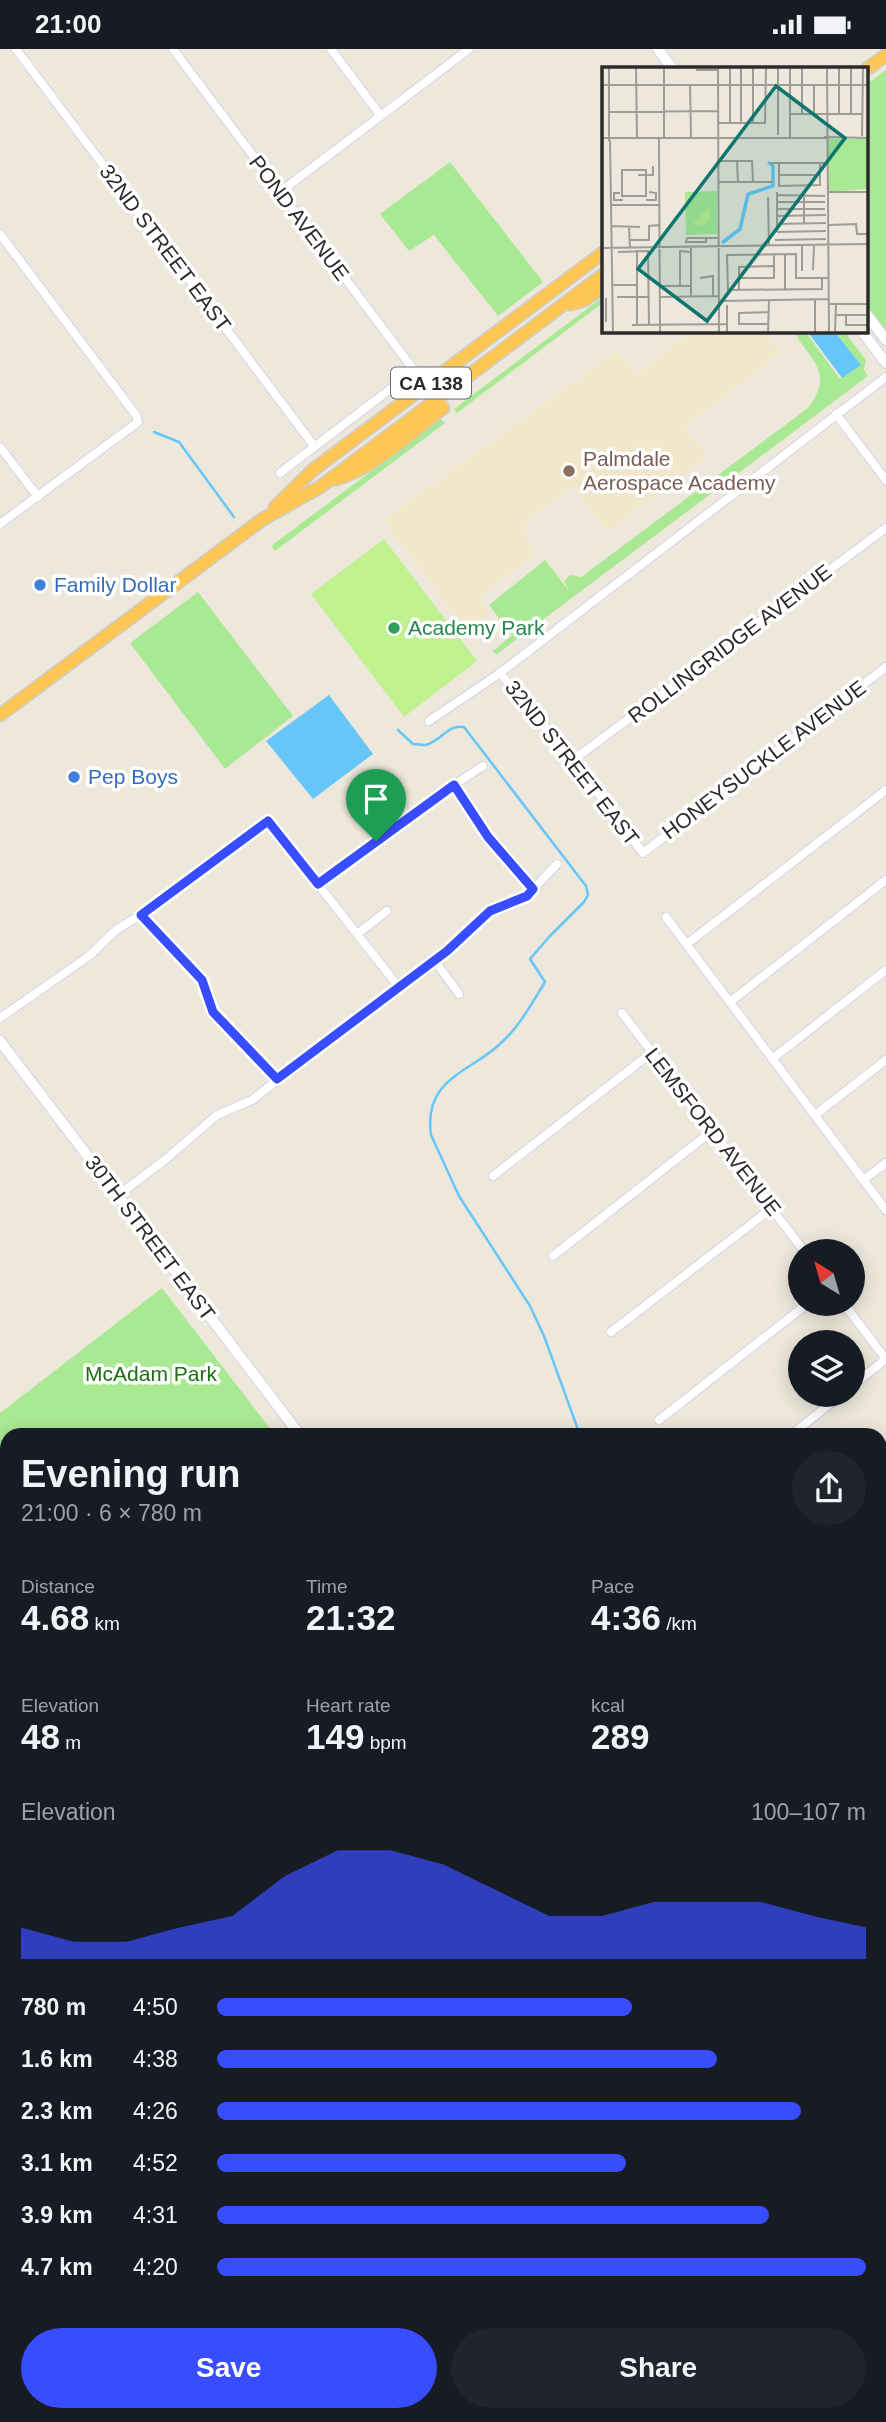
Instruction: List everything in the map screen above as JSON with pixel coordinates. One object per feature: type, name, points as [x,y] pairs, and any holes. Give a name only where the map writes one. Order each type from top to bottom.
[{"type":"highway","points":[[868,68],[886,55]]},
{"type":"highway","name":"CA 138","points":[[0,715],[263,519],[313,470],[602,254]]},
{"type":"highway","points":[[263,519],[326,483],[602,276]]},
{"type":"highway","points":[[560,307],[584,300],[602,287]]},
{"type":"highway","points":[[326,483],[364,467],[443,408]]},
{"type":"street","name":"32ND STREET EAST","points":[[16,49],[314,446]]},
{"type":"street","name":"POND AVENUE","points":[[173,49],[426,386]]},
{"type":"street","points":[[331,49],[381,116]]},
{"type":"street","points":[[280,192],[469,49]]},
{"type":"street","points":[[658,49],[671,67]]},
{"type":"street","points":[[0,234],[136,415],[138,422],[0,524]]},
{"type":"street","points":[[868,315],[884,338]]},
{"type":"street","points":[[868,324],[884,338]]},
{"type":"street","points":[[864,333],[886,363]]},
{"type":"street","points":[[280,473],[414,371]]},
{"type":"street","points":[[429,721],[500,673],[886,377]]},
{"type":"street","points":[[836,414],[886,480]]},
{"type":"street","points":[[0,447],[38,497]]},
{"type":"street","name":"ROLLINGRIDGE AVENUE","points":[[573,760],[886,528]]},
{"type":"street","name":"HONEYSUCKLE AVENUE","points":[[643,853],[886,667]]},
{"type":"street","name":"32ND STREET EAST","points":[[500,673],[573,760],[643,853]]},
{"type":"street","points":[[318,884],[483,766]]},
{"type":"street","points":[[454,785],[488,837],[533,889]]},
{"type":"street","points":[[687,944],[886,790]]},
{"type":"street","points":[[0,1018],[89,956],[116,930],[141,915],[268,821],[398,986]]},
{"type":"street","points":[[117,1196],[217,1115],[252,1100],[398,986],[435,961],[490,911],[527,896],[557,864]]},
{"type":"street","points":[[730,1002],[886,880]]},
{"type":"street","points":[[357,934],[387,911]]},
{"type":"street","points":[[141,915],[202,980],[213,1012],[277,1079]]},
{"type":"street","points":[[666,916],[886,1210]]},
{"type":"street","points":[[435,961],[459,994]]},
{"type":"street","points":[[772,1059],[886,970]]},
{"type":"street","name":"LEMSFORD AVENUE","points":[[622,1013],[795,1239]]},
{"type":"street","name":"30TH STREET EAST","points":[[0,1041],[295,1428]]},
{"type":"street","points":[[494,1176],[652,1053]]},
{"type":"street","points":[[815,1115],[886,1060]]},
{"type":"street","points":[[553,1256],[712,1131]]},
{"type":"street","points":[[863,1180],[886,1163]]},
{"type":"street","points":[[611,1332],[772,1209]]},
{"type":"street","points":[[659,1420],[792,1316]]},
{"type":"street","points":[[853,1316],[886,1359],[865,1376]]},
{"type":"street","points":[[800,1428],[826,1407]]},
{"type":"shaded area","name":"Palmdale Aerospace Academy","points":[[689,333],[766,333],[781,352],[685,427],[708,456],[607,532],[573,486],[522,525],[536,554],[480,596],[490,611],[484,629],[472,638],[383,520],[618,350],[637,374]]},
{"type":"green space","points":[[886,70],[886,335],[868,312],[868,83]]},
{"type":"green space","points":[[450,162],[543,282],[498,316],[434,235],[409,251],[380,214]]},
{"type":"green space","points":[[602,298],[602,304],[457,413],[454,409]]},
{"type":"green space","points":[[795,333],[806,333],[840,379],[860,364],[836,333],[846,333],[866,360],[864,370],[868,376],[497,654],[492,652],[512,635],[489,605],[545,560],[570,592],[564,581],[570,575],[581,577],[808,408],[820,385],[820,375]]},
{"type":"green space","points":[[441,419],[445,423],[275,551],[271,546]]},
{"type":"green space","name":"Academy Park","points":[[384,539],[477,661],[404,717],[311,594]]},
{"type":"green space","points":[[198,592],[293,716],[225,769],[130,643]]},
{"type":"green space","name":"McAdam Park","points":[[162,1288],[270,1428],[0,1428],[0,1413]]},
{"type":"water","points":[[808,333],[836,333],[861,365],[842,378]]},
{"type":"water","points":[[329,695],[373,754],[313,799],[266,741]]},
{"type":"waterway","points":[[154,432],[179,442],[234,517]]},
{"type":"waterway","points":[[398,730],[413,744],[425,745],[453,728],[464,727],[586,886],[588,895],[584,902],[530,959],[545,982],[525,1014],[501,1043],[441,1089],[430,1116],[431,1135],[459,1196],[530,1306],[544,1336],[577,1428]]},
{"type":"place","name":"Palmdale Aerospace Academy","points":[[569,471]]},
{"type":"place","name":"Family Dollar","points":[[40,585]]},
{"type":"place","name":"Academy Park","points":[[394,628]]},
{"type":"place","name":"Pep Boys","points":[[74,777]]},
{"type":"route","points":[[454,785],[488,837],[533,889],[527,896],[490,911],[435,961],[398,986],[277,1079],[213,1012],[202,980],[141,915],[268,821],[318,884],[376,841],[454,785]]}]
